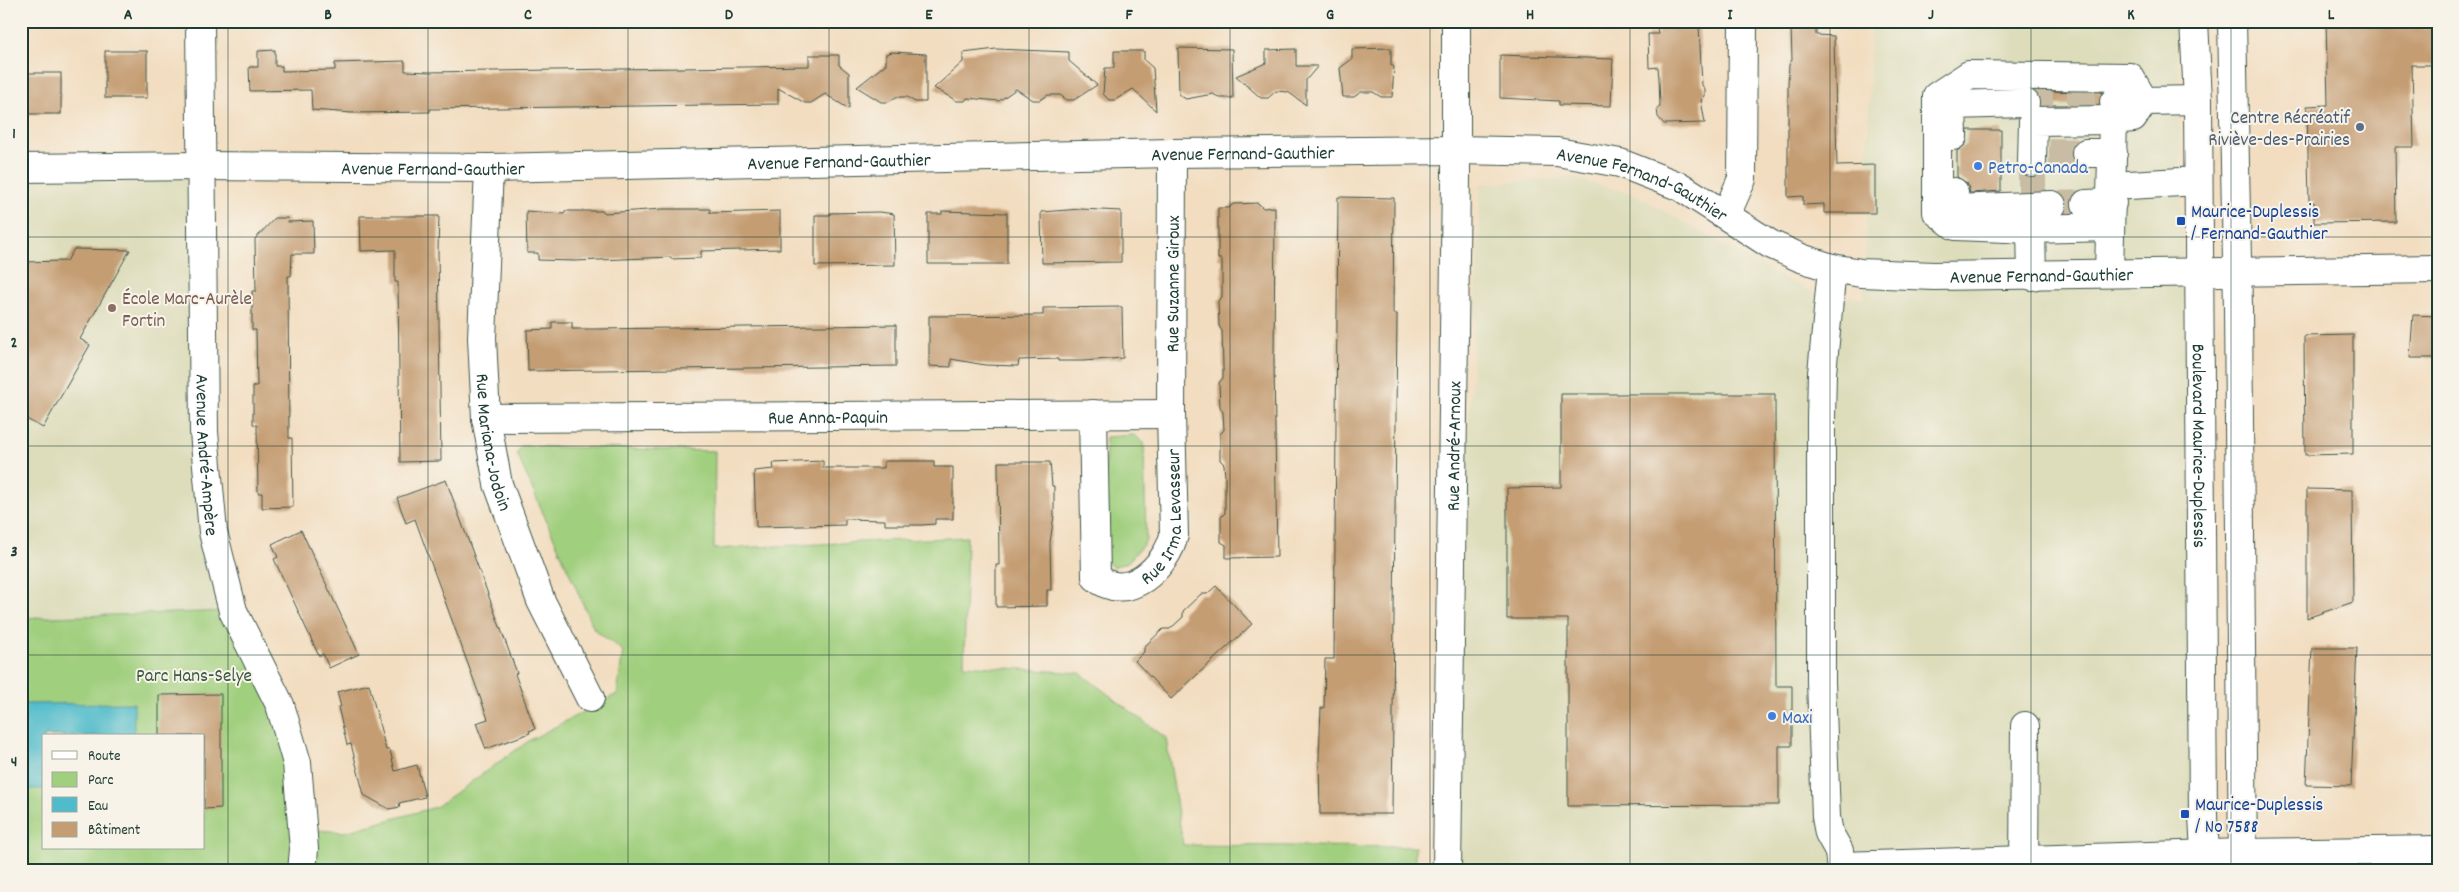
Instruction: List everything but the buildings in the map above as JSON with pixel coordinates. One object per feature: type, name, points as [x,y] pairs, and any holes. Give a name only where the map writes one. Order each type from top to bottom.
[{"type":"street","name":"Avenue André-Ampère","points":[[200,21],[204,432],[213,532],[233,611],[280,705],[296,763],[304,849],[302,871]]},
{"type":"street","name":"Rue André-Arnoux","points":[[1448,871],[1456,21]]},
{"type":"street","points":[[1726,215],[1742,179],[1743,21]]},
{"type":"street","name":"Boulevard Maurice-Duplessis","points":[[2194,21],[2198,100],[2206,863]]},
{"type":"street","name":"Boulevard Maurice-Duplessis","points":[[2232,21],[2243,862]]},
{"type":"street","points":[[2037,208],[1955,226],[1937,212],[1937,96],[1969,75],[2130,77],[2144,101]]},
{"type":"street","points":[[2144,101],[2198,100]]},
{"type":"street","points":[[2144,101],[2133,118],[2114,111],[2029,112],[1952,123],[1955,208],[2037,208],[2105,205],[2198,181]]},
{"type":"street","points":[[2109,273],[2100,153],[2114,111]]},
{"type":"street","points":[[2029,112],[2038,156]]},
{"type":"street","name":"Avenue Fernand-Gauthier","points":[[21,168],[202,166],[488,168],[1172,153],[1456,150],[1557,152],[1612,160],[1645,171],[1681,187],[1770,244],[1801,258],[1832,268],[1898,276],[2032,276],[2109,273],[2438,269]]},
{"type":"street","name":"Rue Suzanne Giroux","points":[[1171,414],[1172,153]]},
{"type":"street","name":"Rue Mariana-Jodoin","points":[[488,168],[482,338],[486,418],[498,484],[540,601],[590,698]]},
{"type":"street","points":[[2032,276],[2037,208]]},
{"type":"street","points":[[1832,268],[1822,373],[1821,682],[1826,817],[1829,833],[1839,851],[1841,868],[2243,862],[2438,850]]},
{"type":"street","name":"Rue Irma Levasseur","points":[[1093,414],[1096,577],[1103,584],[1124,587],[1136,585],[1164,559],[1173,542],[1171,414]]},
{"type":"street","name":"Rue Anna-Paquin","points":[[486,418],[1171,414]]},
{"type":"street","points":[[2024,865],[2026,726]]},
{"type":"shaded area","points":[[1871,21],[2174,21],[2178,53],[2198,871],[1447,871],[1481,184],[1572,178],[1634,194],[1781,277],[1816,293],[1864,298]]},
{"type":"shaded area","name":"École Marc-Aurèle Fortin","points":[[202,166],[204,432],[233,611],[21,618],[21,168]]},
{"type":"green space","points":[[1134,435],[1144,443],[1146,541],[1128,562],[1113,567],[1104,560],[1106,437]]},
{"type":"green space","name":"Parc Hans-Selye","points":[[521,446],[715,451],[714,549],[967,537],[964,665],[1080,673],[1166,738],[1183,845],[1415,847],[1415,871],[21,871],[21,618],[233,611],[280,705],[302,829],[345,832],[436,807],[530,740],[617,694],[623,651],[594,629],[517,454]]},
{"type":"water","points":[[134,703],[134,734],[42,734],[42,789],[21,789],[21,704]]},
{"type":"tunnel","points":[[2025,103],[2114,102]]},
{"type":"tunnel","points":[[2049,152],[2086,153]]},
{"type":"tunnel","points":[[2032,162],[2032,194]]},
{"type":"tunnel","points":[[2052,205],[2086,204]]},
{"type":"place","name":"Centre Récréatif Riviève-des-Prairies","points":[[2360,127]]},
{"type":"place","name":"Petro-Canada","points":[[1978,166]]},
{"type":"place","name":"Maurice-Duplessis / Fernand-Gauthier","points":[[2181,221]]},
{"type":"place","name":"École Marc-Aurèle Fortin","points":[[112,308]]},
{"type":"place","name":"Maxi","points":[[1772,716]]},
{"type":"place","name":"Maurice-Duplessis / No 7588","points":[[2185,814]]}]
